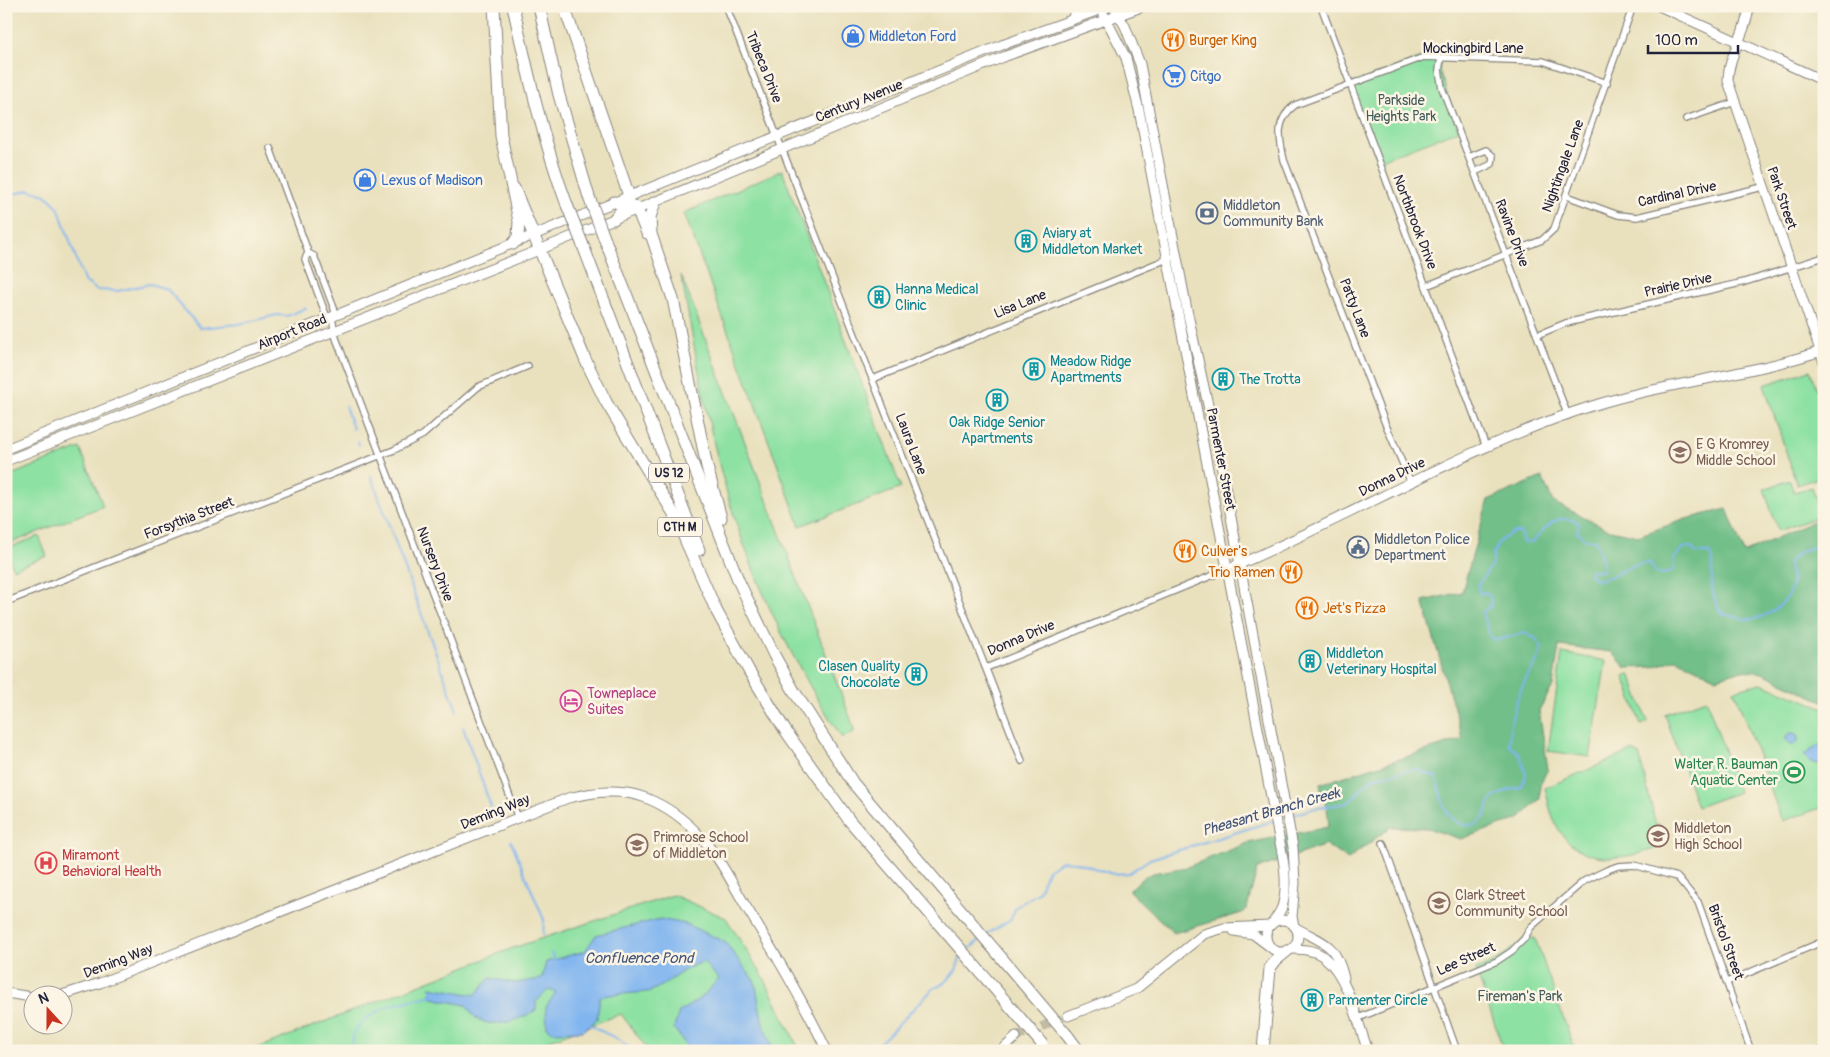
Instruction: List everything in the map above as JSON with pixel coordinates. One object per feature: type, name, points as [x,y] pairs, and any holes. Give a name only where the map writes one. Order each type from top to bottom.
[{"type":"highway","points":[[494,6],[501,136],[514,188],[519,221],[518,237],[513,244]]},
{"type":"highway","name":"US 12","points":[[513,6],[536,107],[550,158],[707,572],[764,694],[785,730],[849,820],[1045,1049]]},
{"type":"highway","name":"US 12","points":[[539,6],[559,95],[589,197],[739,582],[774,655],[835,757],[877,812],[1080,1051]]},
{"type":"highway","points":[[564,6],[631,203],[673,305]]},
{"type":"highway","points":[[514,188],[539,250]]},
{"type":"highway","points":[[614,202],[631,203]]},
{"type":"highway","name":"CTH M","points":[[655,202],[650,217],[651,234],[668,282],[707,467],[739,582]]},
{"type":"highway","points":[[614,219],[631,203]]},
{"type":"highway","name":"CTH M","points":[[539,250],[585,359],[606,402],[674,514],[716,610],[764,694]]},
{"type":"highway","points":[[1263,1051],[1270,968],[1276,960],[1289,950]]},
{"type":"street","name":"Tribeca Drive","points":[[726,6],[779,136]]},
{"type":"street","points":[[1072,20],[1077,6]]},
{"type":"street","name":"Century Avenue","points":[[631,203],[779,136],[1002,45],[1072,20],[1098,8],[1112,6]]},
{"type":"street","name":"Parmenter Street","points":[[1112,6],[1120,16],[1137,54],[1143,74],[1172,256],[1282,855],[1284,897],[1281,909],[1271,925]]},
{"type":"street","name":"Century Avenue","points":[[631,203],[655,202],[783,147],[1006,56],[1144,6]]},
{"type":"street","name":"Northbrook Drive","points":[[1321,6],[1486,447]]},
{"type":"street","name":"Nightingale Lane","points":[[1426,286],[1542,240],[1554,229],[1633,6]]},
{"type":"street","points":[[1659,6],[1824,81]]},
{"type":"street","name":"Park Street","points":[[1749,6],[1745,26],[1728,71],[1728,81],[1822,350],[1824,362]]},
{"type":"street","name":"Parmenter Street","points":[[1098,8],[1107,20],[1126,58],[1132,76],[1221,464],[1290,828],[1295,866],[1292,912],[1295,927]]},
{"type":"street","name":"Mockingbird Lane","points":[[1280,141],[1280,126],[1292,107],[1422,58],[1542,61],[1607,83]]},
{"type":"street","name":"Ravine Drive","points":[[1441,58],[1439,70],[1442,88],[1568,416]]},
{"type":"street","points":[[1686,119],[1734,102]]},
{"type":"street","name":"Laura Lane","points":[[779,136],[1022,761]]},
{"type":"street","name":"Patty Lane","points":[[1280,141],[1284,160],[1382,415],[1411,483]]},
{"type":"street","points":[[270,148],[308,253],[305,259],[311,278],[326,315],[332,318]]},
{"type":"street","points":[[1469,157],[1486,150],[1493,156],[1492,164],[1475,172]]},
{"type":"street","name":"Cardinal Drive","points":[[1567,196],[1618,215],[1637,217],[1764,187]]},
{"type":"street","name":"Airport Road","points":[[6,449],[614,202]]},
{"type":"street","name":"Airport Road","points":[[6,461],[614,219]]},
{"type":"street","name":"Nursery Drive","points":[[308,253],[314,256],[335,311],[332,318],[334,330],[518,818]]},
{"type":"street","name":"Lisa Lane","points":[[872,379],[1172,256]]},
{"type":"street","name":"Prairie Drive","points":[[1537,335],[1566,323],[1745,282],[1824,257]]},
{"type":"street","name":"Donna Drive","points":[[986,668],[1309,534],[1486,447],[1592,406],[1788,361],[1822,350]]},
{"type":"street","name":"Forsythia Street","points":[[6,602],[381,456],[423,435],[478,387],[528,366]]},
{"type":"street","name":"Deming Way","points":[[72,992],[97,984],[568,798],[591,792],[614,792],[645,798],[682,819],[714,854],[800,994],[827,1051]]},
{"type":"street","points":[[1383,843],[1457,1051]]},
{"type":"street","name":"Bristol Street","points":[[1618,866],[1634,865],[1676,877],[1688,888],[1698,902],[1751,1051]]},
{"type":"street","name":"Lee Street","points":[[1356,1019],[1485,966],[1512,951],[1524,939],[1532,927],[1584,881],[1618,866]]},
{"type":"street","points":[[1068,1016],[1136,990],[1204,934],[1224,928],[1271,925],[1286,920],[1295,927],[1320,938],[1331,947],[1340,963],[1346,989],[1368,1051]]},
{"type":"street","points":[[1269,946],[1266,938],[1271,925]]},
{"type":"street","points":[[1289,950],[1297,942],[1295,927]]},
{"type":"street","points":[[1193,942],[1219,933],[1237,931],[1253,934],[1277,952],[1309,950],[1325,958],[1334,968],[1346,989]]},
{"type":"street","points":[[1727,982],[1824,941]]},
{"type":"street","points":[[6,993],[22,995]]},
{"type":"street","points":[[1001,1051],[1016,1037]]},
{"type":"green space","name":"Parkside Heights Park","points":[[1422,58],[1441,58],[1439,70],[1459,130],[1378,161],[1349,85]]},
{"type":"green space","points":[[782,170],[901,488],[800,526],[684,213]]},
{"type":"green space","points":[[681,275],[853,725],[854,732],[842,738],[802,673],[785,640],[754,572],[741,537],[713,441]]},
{"type":"green space","points":[[1810,370],[1824,410],[1824,476],[1797,485],[1764,385]]},
{"type":"green space","points":[[80,448],[103,506],[6,545],[6,477]]},
{"type":"green space","points":[[1542,477],[1553,502],[1610,530],[1638,536],[1686,519],[1727,509],[1744,553],[1816,520],[1824,524],[1824,702],[1763,673],[1742,670],[1717,678],[1676,659],[1653,667],[1626,668],[1612,652],[1559,646],[1553,686],[1539,710],[1548,769],[1540,784],[1540,799],[1519,819],[1461,839],[1427,828],[1391,827],[1348,859],[1326,845],[1257,869],[1247,908],[1242,913],[1174,933],[1129,891],[1141,879],[1153,873],[1187,867],[1248,843],[1328,827],[1328,816],[1320,784],[1463,739],[1423,601],[1462,592],[1488,500]]},
{"type":"green space","points":[[1790,480],[1794,492],[1812,487],[1822,515],[1778,531],[1764,489]]},
{"type":"green space","points":[[39,536],[47,556],[13,569],[6,549]]},
{"type":"green space","points":[[1562,653],[1606,661],[1590,757],[1548,751]]},
{"type":"green space","points":[[1630,674],[1648,722],[1641,725],[1624,676]]},
{"type":"green space","name":"Walter R. Bauman Aquatic Center","points":[[1761,683],[1824,708],[1824,807],[1782,821],[1734,690]]},
{"type":"green space","points":[[1706,699],[1739,792],[1697,807],[1665,714]]},
{"type":"green space","points":[[1632,751],[1639,754],[1656,825],[1659,824],[1664,845],[1621,857],[1592,855],[1579,850],[1568,841],[1555,823],[1545,788]]},
{"type":"green space","points":[[673,895],[726,918],[764,978],[800,1051],[649,1051],[621,1014],[520,1051],[250,1051],[513,948]]},
{"type":"green space","name":"Fireman's Park","points":[[1535,938],[1575,1051],[1504,1051],[1476,970],[1497,961],[1524,939]]},
{"type":"water","points":[[1790,733],[1794,733],[1798,739],[1794,745],[1790,745],[1786,741],[1786,737]]},
{"type":"water","points":[[1822,743],[1824,764],[1810,761],[1804,755]]},
{"type":"water","name":"Confluence Pond","points":[[660,919],[686,924],[725,942],[755,982],[763,1024],[774,1051],[690,1051],[674,1028],[679,1012],[701,998],[719,979],[703,962],[689,968],[651,991],[600,997],[597,1019],[583,1031],[553,1032],[547,1028],[546,1007],[556,992],[548,990],[536,1002],[536,1010],[514,1020],[498,1023],[483,1022],[472,1014],[466,1005],[432,998],[430,987],[475,995],[490,978],[515,983],[542,979],[546,962],[585,951],[596,935]]},
{"type":"waterway","points":[[6,196],[29,190],[46,195],[58,207],[84,281],[97,290],[117,291],[150,284],[167,289],[200,328],[239,324],[277,315],[287,316],[306,308]]},
{"type":"waterway","points":[[345,406],[353,429]]},
{"type":"waterway","points":[[358,441],[359,445]]},
{"type":"waterway","points":[[371,476],[457,711]]},
{"type":"waterway","name":"Pheasant Branch Creek","points":[[1290,816],[1311,809],[1348,803],[1372,778],[1416,769],[1436,777],[1446,810],[1459,823],[1470,826],[1480,822],[1485,815],[1488,805],[1496,796],[1521,787],[1526,775],[1520,755],[1509,744],[1510,727],[1520,691],[1542,648],[1535,638],[1524,633],[1496,640],[1490,637],[1482,613],[1491,605],[1490,596],[1486,592],[1480,594],[1478,585],[1493,563],[1493,554],[1499,542],[1513,532],[1520,532],[1523,543],[1533,542],[1553,522],[1564,519],[1579,523],[1577,532],[1586,540],[1596,540],[1601,556],[1603,571],[1591,570],[1589,574],[1596,580],[1604,579],[1642,563],[1650,563],[1656,574],[1668,573],[1674,569],[1674,559],[1682,548],[1691,547],[1696,553],[1711,553],[1713,562],[1713,592],[1721,613],[1744,619],[1760,617],[1780,605],[1792,585],[1789,562],[1801,551],[1814,547],[1824,551]]},
{"type":"waterway","points":[[463,727],[491,807]]},
{"type":"waterway","name":"Pheasant Branch Creek","points":[[987,934],[1011,919],[1016,907],[1038,893],[1048,870],[1061,861],[1075,862],[1113,874],[1129,873],[1150,859],[1273,821]]},
{"type":"waterway","points":[[511,841],[544,920],[543,935]]},
{"type":"waterway","name":"Pheasant Branch Creek","points":[[968,950],[980,940]]},
{"type":"waterway","points":[[551,953],[555,960]]},
{"type":"waterway","name":"Pheasant Branch Creek","points":[[872,1051],[933,989],[947,981],[956,970],[961,956]]},
{"type":"waterway","points":[[352,1051],[353,1034],[365,1019],[388,1006],[433,995]]},
{"type":"waterway","points":[[590,1024],[622,1042],[631,1051]]},
{"type":"tunnel","points":[[1016,1037],[1068,1016]]},
{"type":"place","name":"Middleton Ford","points":[[853,36]]},
{"type":"place","name":"Burger King","points":[[1173,40]]},
{"type":"place","name":"Citgo","points":[[1174,76]]},
{"type":"place","name":"Lexus of Madison","points":[[365,180]]},
{"type":"place","name":"Middleton Community Bank","points":[[1207,213]]},
{"type":"place","name":"Aviary at Middleton Market","points":[[1026,241]]},
{"type":"place","name":"Hanna Medical Clinic","points":[[879,297]]},
{"type":"place","name":"Meadow Ridge Apartments","points":[[1034,369]]},
{"type":"place","name":"The Trotta","points":[[1223,379]]},
{"type":"place","name":"Oak Ridge Senior Apartments","points":[[997,400]]},
{"type":"place","name":"E G Kromrey Middle School","points":[[1680,452]]},
{"type":"place","name":"Middleton Police Department","points":[[1358,547]]},
{"type":"place","name":"Culver's","points":[[1185,551]]},
{"type":"place","name":"Trio Ramen","points":[[1291,572]]},
{"type":"place","name":"Jet's Pizza","points":[[1307,608]]},
{"type":"place","name":"Middleton Veterinary Hospital","points":[[1310,661]]},
{"type":"place","name":"Clasen Quality Chocolate","points":[[916,674]]},
{"type":"place","name":"Towneplace Suites","points":[[571,701]]},
{"type":"place","name":"Walter R. Bauman Aquatic Center","points":[[1794,772]]},
{"type":"place","name":"Middleton High School","points":[[1658,836]]},
{"type":"place","name":"Primrose School of Middleton","points":[[637,845]]},
{"type":"place","name":"Miramont Behavioral Health","points":[[46,863]]},
{"type":"place","name":"Clark Street Community School","points":[[1439,903]]},
{"type":"place","name":"Parmenter Circle","points":[[1312,1000]]}]
